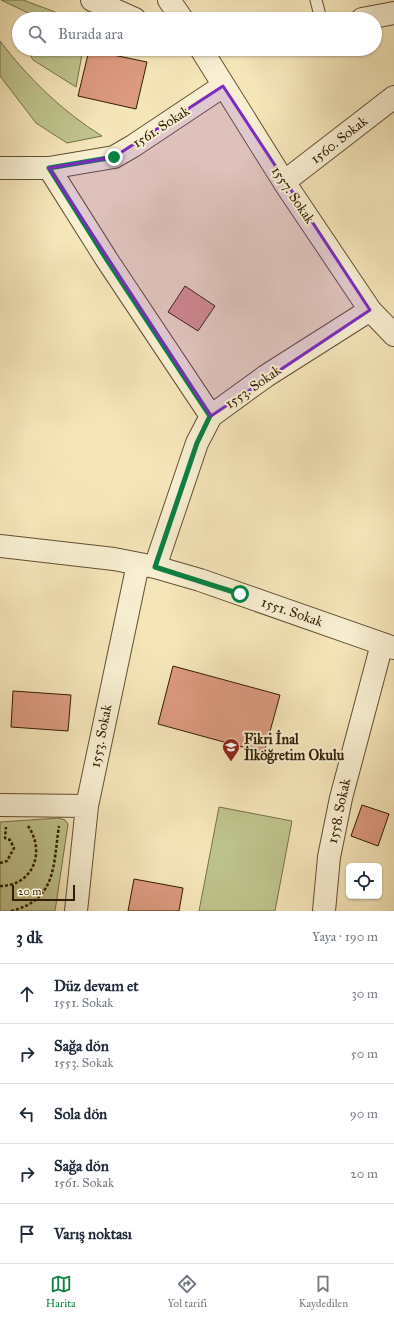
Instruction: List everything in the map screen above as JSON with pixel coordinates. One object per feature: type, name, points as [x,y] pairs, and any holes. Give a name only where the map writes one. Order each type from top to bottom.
[{"type":"street","points":[[92,0],[119,12]]},
{"type":"street","points":[[382,15],[394,13]]},
{"type":"street","name":"1557. Sokak","points":[[205,56],[284,182],[370,310],[394,335]]},
{"type":"street","name":"1561. Sokak","points":[[0,168],[49,168],[114,157],[223,86]]},
{"type":"street","name":"1560. Sokak","points":[[284,182],[394,97]]},
{"type":"street","points":[[49,168],[107,260],[210,416]]},
{"type":"street","name":"1553. Sokak","points":[[76,911],[87,806],[147,565],[197,443],[210,416],[266,376],[370,310]]},
{"type":"street","name":"1551. Sokak","points":[[0,546],[114,559],[147,565],[200,580],[388,646]]},
{"type":"street","name":"1558. Sokak","points":[[324,911],[330,857],[341,798],[388,646]]},
{"type":"street","points":[[3,805],[87,806]]},
{"type":"lane","points":[[316,0],[319,12]]},
{"type":"path","points":[[3,805],[5,838]]},
{"type":"path","points":[[11,911],[21,909],[43,894],[52,874],[59,825]]},
{"type":"path","points":[[0,886],[18,882],[34,865],[37,856],[37,845],[28,826]]},
{"type":"path","points":[[0,837],[10,840],[14,848],[7,861],[0,863]]},
{"type":"highlighted area","points":[[223,86],[370,310],[211,416],[49,168],[114,157]]},
{"type":"green space","points":[[1,0],[23,0],[55,12],[26,12]]},
{"type":"green space","points":[[0,41],[34,81],[60,105],[102,136],[67,143],[36,123],[0,76]]},
{"type":"green space","points":[[31,56],[82,56],[76,87],[33,60]]},
{"type":"green space","points":[[219,807],[292,821],[275,911],[199,911]]},
{"type":"green space","points":[[59,818],[65,820],[68,824],[55,911],[0,911],[0,822]]},
{"type":"building","points":[[88,56],[118,56],[147,62],[136,109],[78,96]]},
{"type":"building","points":[[185,286],[215,306],[198,331],[168,312]]},
{"type":"building","points":[[173,666],[280,695],[264,753],[158,724]]},
{"type":"building","points":[[13,691],[71,695],[68,731],[11,727]]},
{"type":"building","points":[[362,805],[389,814],[378,846],[351,836]]},
{"type":"building","points":[[134,879],[183,888],[179,911],[128,911]]},
{"type":"place","name":"Fikri İnal İlköğretim Okulu","points":[[231,762]]},
{"type":"route","points":[[114,157],[92,162],[49,168],[107,260],[210,416],[197,443],[155,567],[200,580],[240,594]]}]
